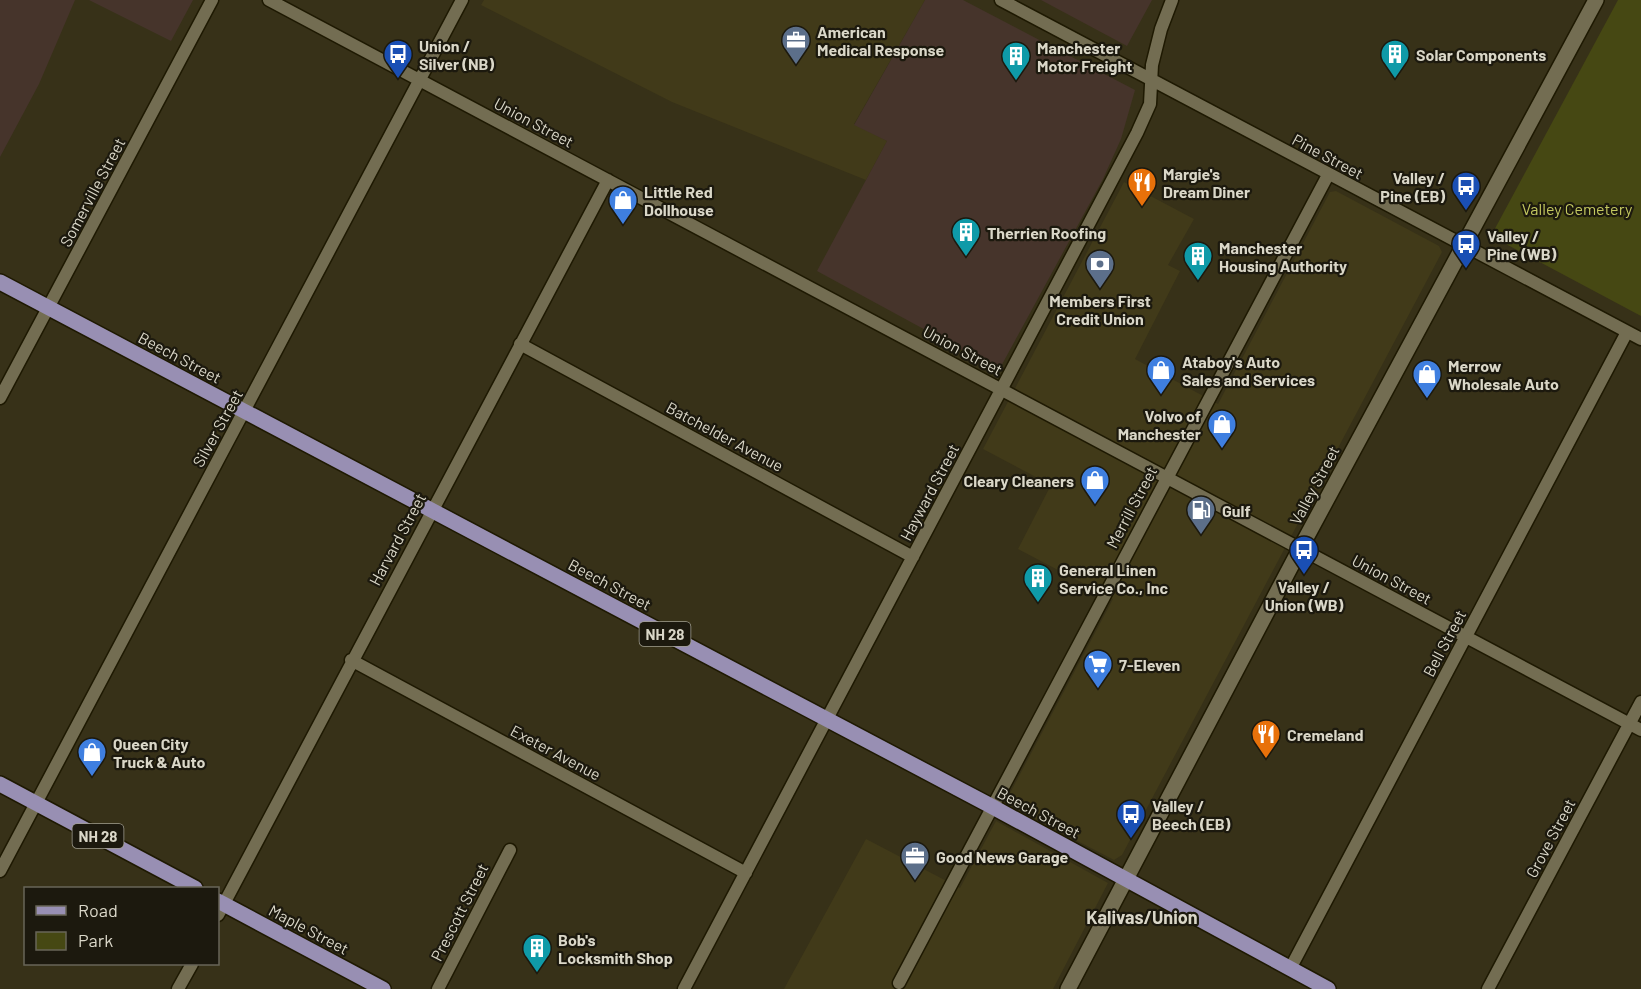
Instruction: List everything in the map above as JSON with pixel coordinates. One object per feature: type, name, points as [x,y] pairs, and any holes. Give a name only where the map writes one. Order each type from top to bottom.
[{"type":"main road","name":"Valley Street","points":[[1068,989],[1300,549],[1596,0]]},
{"type":"main road","name":"Beech Street","points":[[0,282],[991,806],[1328,989]]},
{"type":"main road","name":"NH 28","points":[[0,784],[193,887]]},
{"type":"main road","name":"Maple Street","points":[[219,907],[383,989]]},
{"type":"street","name":"Somerville Street","points":[[0,398],[212,0]]},
{"type":"street","name":"Union Street","points":[[269,0],[1641,730]]},
{"type":"street","name":"Silver Street","points":[[0,871],[462,0]]},
{"type":"street","name":"Pine Street","points":[[1001,0],[1463,247],[1641,339]]},
{"type":"street","name":"Hayward Street","points":[[684,989],[1137,133],[1150,104],[1151,81],[1161,29],[1172,0]]},
{"type":"street","name":"Merrill Street","points":[[898,983],[1328,175]]},
{"type":"street","name":"Harvard Street","points":[[219,907],[608,180]]},
{"type":"street","name":"Bell Street","points":[[1290,969],[1627,332]]},
{"type":"street","name":"Batchelder Avenue","points":[[520,344],[913,557]]},
{"type":"street","name":"Exeter Avenue","points":[[351,660],[746,873]]},
{"type":"street","name":"Grove Street","points":[[1488,989],[1641,702]]},
{"type":"street","name":"Prescott Street","points":[[438,989],[510,850]]},
{"type":"street","points":[[178,989],[191,965]]},
{"type":"shaded area","points":[[0,0],[75,0],[39,84],[0,157]]},
{"type":"shaded area","points":[[89,0],[193,0],[171,41]]},
{"type":"shaded area","points":[[484,0],[925,0],[854,124],[887,141],[866,180],[672,102],[481,5]]},
{"type":"shaded area","points":[[925,0],[963,0],[1135,90],[1121,139],[1103,179],[999,370],[817,271],[887,141],[854,125]]},
{"type":"shaded area","points":[[1041,0],[1152,0],[1127,46]]},
{"type":"shaded area","points":[[1124,182],[1194,219],[1168,265],[1180,271],[1135,359],[1218,404],[1330,192],[1336,191],[1439,246],[1442,252],[1122,855],[1114,860],[1016,809],[1011,802],[1010,793],[1113,599],[1018,549],[1051,485],[983,449]]},
{"type":"shaded area","points":[[996,821],[1108,883],[1053,989],[784,989],[866,839],[960,888]]},
{"type":"green space","name":"Valley Cemetery","points":[[1618,0],[1641,0],[1641,316],[1491,236]]},
{"type":"place","name":"American Medical Response","points":[[796,66]]},
{"type":"place","name":"Union / Silver (NB)","points":[[398,80]]},
{"type":"place","name":"Solar Components","points":[[1395,80]]},
{"type":"place","name":"Manchester Motor Freight","points":[[1016,82]]},
{"type":"place","name":"Margie's Dream Diner","points":[[1142,208]]},
{"type":"place","name":"Valley / Pine (EB)","points":[[1466,212]]},
{"type":"place","name":"Little Red Dollhouse","points":[[623,226]]},
{"type":"place","name":"Therrien Roofing","points":[[966,258]]},
{"type":"place","name":"Valley / Pine (WB)","points":[[1466,270]]},
{"type":"place","name":"Manchester Housing Authority","points":[[1198,282]]},
{"type":"place","name":"Members First Credit Union","points":[[1100,290]]},
{"type":"place","name":"Ataboy's Auto Sales and Services","points":[[1161,396]]},
{"type":"place","name":"Merrow Wholesale Auto","points":[[1427,400]]},
{"type":"place","name":"Volvo of Manchester","points":[[1222,450]]},
{"type":"place","name":"Cleary Cleaners","points":[[1095,506]]},
{"type":"place","name":"Gulf","points":[[1201,536]]},
{"type":"place","name":"Valley / Union (WB)","points":[[1304,576]]},
{"type":"place","name":"General Linen Service Co., Inc","points":[[1038,604]]},
{"type":"place","name":"7-Eleven","points":[[1098,690]]},
{"type":"place","name":"Cremeland","points":[[1266,760]]},
{"type":"place","name":"Queen City Truck & Auto","points":[[92,778]]},
{"type":"place","name":"Valley / Beech (EB)","points":[[1131,840]]},
{"type":"place","name":"Good News Garage","points":[[915,882]]},
{"type":"place","name":"Bob's Locksmith Shop","points":[[537,974]]},
{"type":"district","name":"Kalivas/Union","points":[[1142,917]]}]
